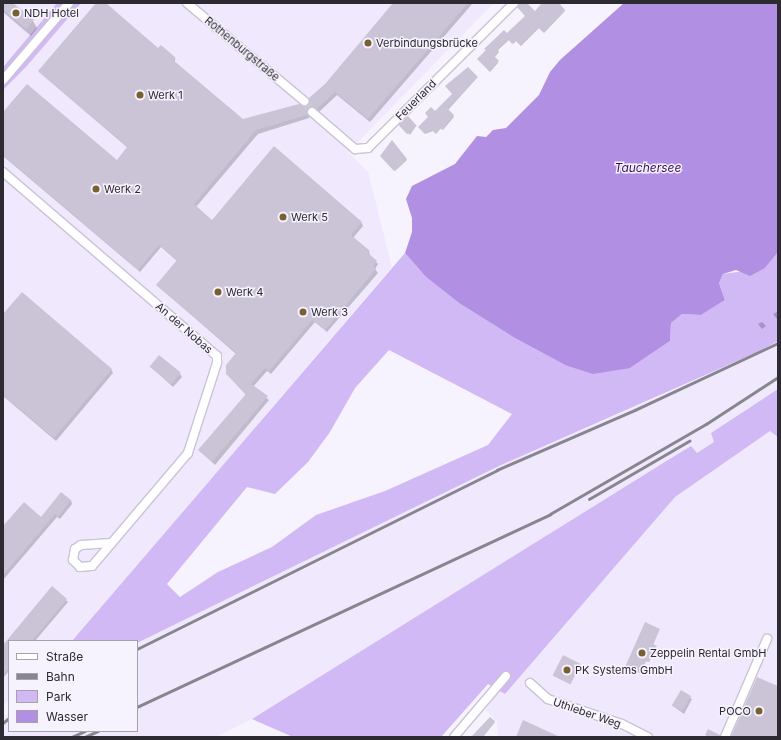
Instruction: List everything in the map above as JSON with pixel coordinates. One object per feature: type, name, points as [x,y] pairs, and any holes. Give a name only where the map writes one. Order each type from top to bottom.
[{"type":"street","points":[[3,80],[69,3]]},
{"type":"street","name":"Rothenburgstraße","points":[[187,3],[304,101]]},
{"type":"street","name":"Feuerland","points":[[312,112],[355,149],[368,148],[514,3]]},
{"type":"street","name":"An der Nobas","points":[[3,172],[216,356],[217,363],[188,453],[111,543],[88,568],[80,567],[73,560],[75,549],[81,545],[111,543]]},
{"type":"street","points":[[725,737],[767,639]]},
{"type":"street","points":[[454,737],[506,676]]},
{"type":"street","name":"Uthleber Weg","points":[[530,683],[548,699],[622,724],[648,737]]},
{"type":"shaded area","points":[[3,3],[57,3],[3,66]]},
{"type":"shaded area","points":[[81,3],[494,3],[348,152],[368,172],[392,267],[73,640],[8,640],[8,701],[3,706],[3,90],[26,67]]},
{"type":"shaded area","points":[[778,341],[778,389],[711,433],[715,442],[697,453],[691,446],[252,719],[216,737],[3,737],[3,718],[8,714],[8,732],[138,732],[138,643],[501,465],[662,395]]},
{"type":"shaded area","points":[[770,431],[778,437],[778,737],[498,737],[497,721],[485,710],[499,691],[505,694],[674,497]]},
{"type":"green space","points":[[57,3],[81,3],[26,67],[3,90],[3,67]]},
{"type":"green space","points":[[778,252],[778,341],[762,350],[501,465],[138,643],[138,640],[73,640],[405,253],[426,277],[459,303],[513,337],[565,365],[630,368],[670,341],[671,323],[682,314],[701,315],[725,300],[719,283],[723,274],[765,268]],"holes":[[[389,350],[512,414],[488,445],[385,491],[316,515],[272,547],[218,572],[180,597],[167,584],[247,487],[275,494],[308,462],[330,432],[355,388]]]},
{"type":"green space","points":[[778,389],[778,437],[770,431],[675,497],[505,694],[488,684],[441,737],[293,737],[252,719],[691,446],[697,453],[714,442],[711,433]]},
{"type":"water","name":"Tauchersee","points":[[624,3],[778,3],[778,252],[765,268],[750,276],[736,270],[723,274],[719,283],[725,300],[701,315],[682,314],[671,323],[670,341],[630,368],[593,374],[565,365],[513,337],[459,303],[426,277],[405,253],[412,232],[412,218],[406,199],[412,186],[455,164],[477,136],[486,137],[493,130],[506,128],[539,95],[550,72],[560,60]]},
{"type":"building","points":[[3,3],[13,3],[34,20],[26,29],[3,9]]},
{"type":"building","points":[[96,3],[106,3],[158,48],[161,45],[176,58],[173,60],[243,119],[299,104],[303,106],[308,105],[309,98],[325,84],[393,3],[468,3],[368,119],[335,92],[317,109],[308,108],[307,115],[256,130],[194,204],[212,220],[274,146],[362,222],[351,235],[370,251],[368,253],[377,261],[373,266],[376,269],[325,330],[312,320],[269,371],[265,368],[251,384],[268,396],[212,462],[198,450],[246,394],[226,374],[226,365],[236,353],[156,285],[177,260],[159,245],[138,270],[3,155],[3,112],[27,84],[117,160],[127,147],[38,71]]},
{"type":"building","points":[[520,3],[527,3],[535,11],[542,3],[559,3],[565,10],[543,32],[538,27],[520,45],[515,40],[512,44],[508,39],[497,49],[499,51],[494,56],[499,61],[489,71],[477,59],[486,50],[484,49],[504,30],[507,33],[525,16],[517,7]]},
{"type":"building","points":[[468,67],[478,77],[447,108],[454,115],[442,130],[440,128],[435,133],[432,130],[424,133],[418,127],[428,117],[425,113],[431,107],[435,111],[452,94],[445,86]]},
{"type":"building","points":[[408,116],[417,126],[407,134],[398,125]]},
{"type":"building","points":[[392,140],[407,159],[394,171],[380,156]]},
{"type":"building","points":[[22,292],[112,369],[54,438],[3,395],[3,314]]},
{"type":"building","points":[[159,355],[181,373],[171,384],[150,367]]},
{"type":"building","points":[[61,492],[71,500],[58,517],[55,514],[3,575],[3,526],[24,502],[41,517]]},
{"type":"building","points":[[52,586],[67,599],[33,640],[8,640],[8,669],[3,676],[3,645]]},
{"type":"building","name":"Zeppelin Rental GmbH","points":[[645,622],[660,629],[653,644],[657,646],[649,662],[645,661],[640,673],[625,667]]},
{"type":"building","name":"PK Systems GmbH","points":[[563,655],[581,664],[570,685],[553,675]]},
{"type":"building","name":"POCO","points":[[757,677],[778,686],[778,737],[731,737]]},
{"type":"building","points":[[681,690],[691,696],[682,712],[672,705]]},
{"type":"building","points":[[490,717],[495,721],[482,737],[471,737]]},
{"type":"building","points":[[523,720],[560,737],[516,737]]},
{"type":"building","points":[[708,729],[720,735],[720,737],[705,735]]},
{"type":"tunnel","points":[[304,101],[312,112]]},
{"type":"railway","points":[[138,649],[497,470],[635,410],[778,343]]},
{"type":"railway","points":[[138,707],[550,514],[706,424],[778,377]]},
{"type":"railway","points":[[589,499],[689,441]]},
{"type":"railway","points":[[3,723],[8,719]]},
{"type":"railway","points":[[72,737],[83,732]]},
{"type":"railway","points":[[85,737],[96,732]]},
{"type":"place","name":"NDH Hotel","points":[[16,13]]},
{"type":"place","name":"Verbindungsbrücke","points":[[368,43]]},
{"type":"place","name":"Werk 1","points":[[140,95]]},
{"type":"place","name":"Werk 2","points":[[96,189]]},
{"type":"place","name":"Werk 5","points":[[283,217]]},
{"type":"place","name":"Werk 4","points":[[218,292]]},
{"type":"place","name":"Werk 3","points":[[303,312]]},
{"type":"place","name":"Zeppelin Rental GmbH","points":[[642,653]]},
{"type":"place","name":"PK Systems GmbH","points":[[567,670]]},
{"type":"place","name":"POCO","points":[[759,711]]}]
